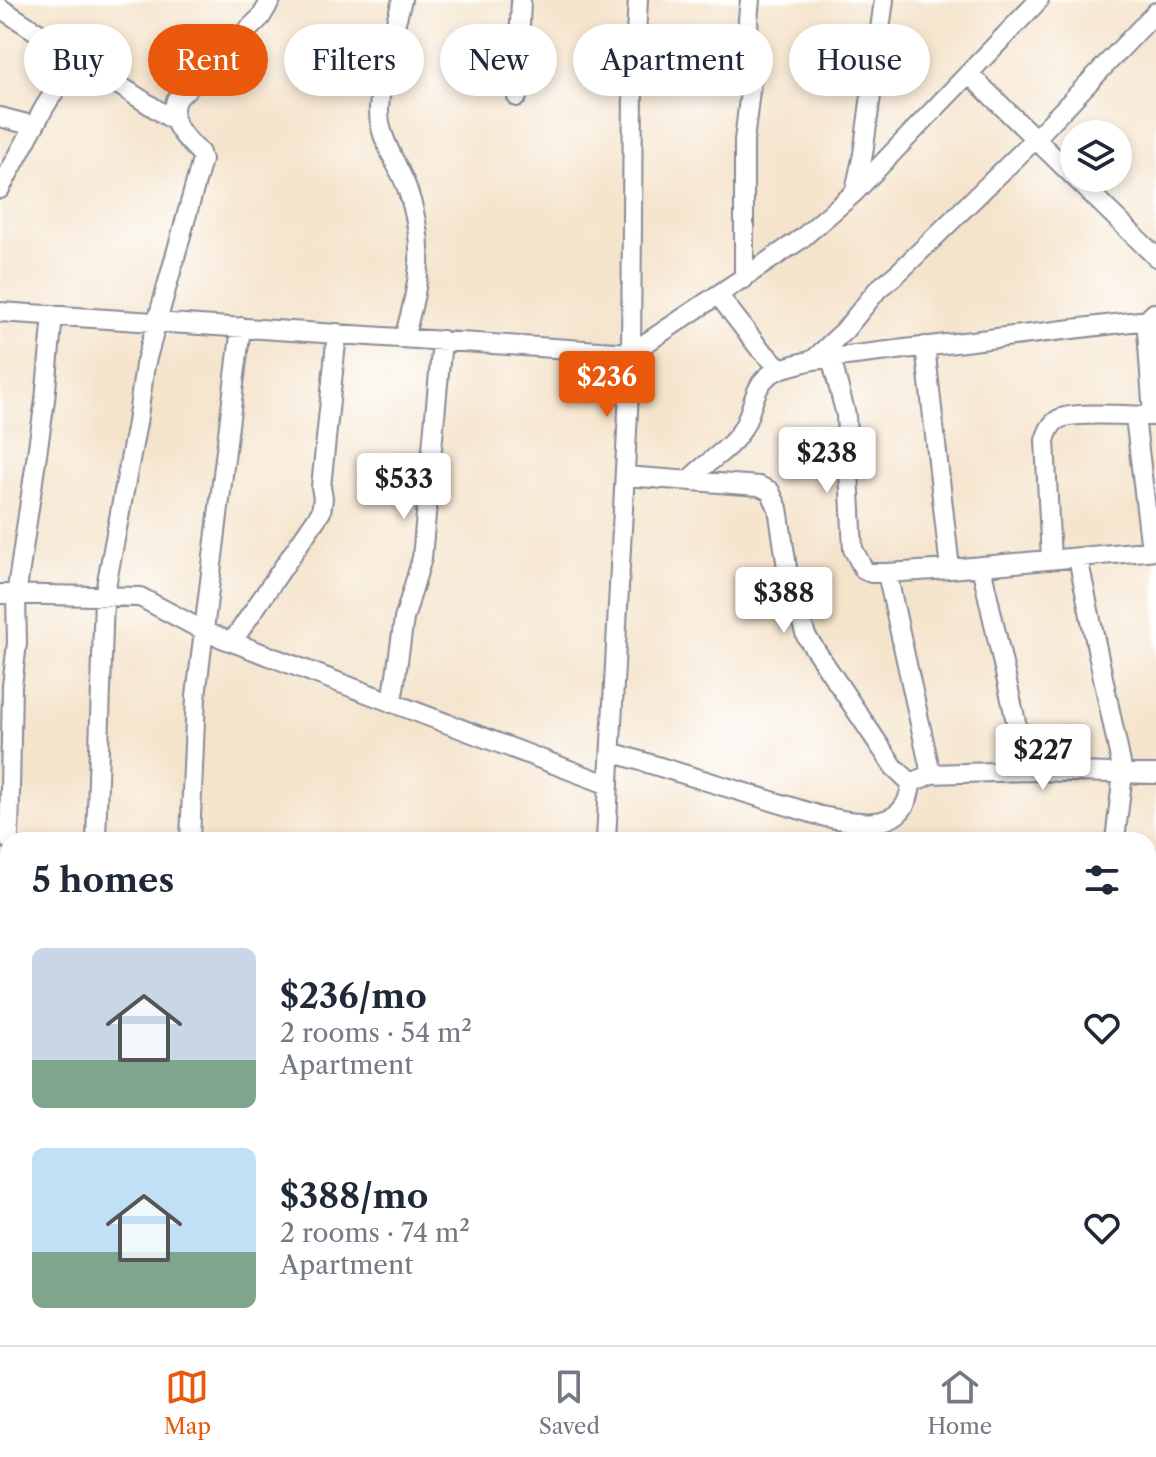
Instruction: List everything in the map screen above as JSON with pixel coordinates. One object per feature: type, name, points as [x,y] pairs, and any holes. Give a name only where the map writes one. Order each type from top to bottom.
[{"type":"street","points":[[173,120],[172,109],[176,100],[261,17],[271,0]]},
{"type":"street","points":[[402,0],[379,109],[382,133],[407,189],[421,257],[418,290],[404,338]]},
{"type":"street","points":[[517,97],[521,0]]},
{"type":"street","points":[[606,832],[631,353],[633,85],[638,0]]},
{"type":"street","points":[[744,279],[744,141],[751,82],[750,0]]},
{"type":"street","points":[[854,193],[863,154],[884,0]]},
{"type":"street","points":[[0,312],[631,353],[801,239],[854,193],[1039,0]]},
{"type":"street","points":[[4,6],[29,24]]},
{"type":"street","points":[[822,359],[878,289],[1034,140],[1156,12]]},
{"type":"street","points":[[970,75],[1156,257]]},
{"type":"street","points":[[96,832],[104,597],[155,322],[202,160],[200,153],[173,120],[132,93]]},
{"type":"street","points":[[0,189],[52,96]]},
{"type":"street","points":[[0,117],[34,126]]},
{"type":"street","points":[[719,296],[759,348],[781,369]]},
{"type":"street","points":[[9,832],[12,686],[17,643],[8,595],[45,400],[53,315]]},
{"type":"street","points":[[690,479],[736,439],[748,421],[759,386],[781,369],[822,359],[1153,316],[1148,416],[1154,550],[950,569],[887,573],[864,570],[853,549],[846,415],[822,359]]},
{"type":"street","points":[[190,832],[196,696],[241,327]]},
{"type":"street","points":[[232,642],[321,512],[337,333]]},
{"type":"street","points":[[392,703],[404,619],[422,558],[442,340]]},
{"type":"street","points":[[925,346],[950,569]]},
{"type":"street","points":[[1051,560],[1045,440],[1050,426],[1060,418],[1148,416]]},
{"type":"street","points":[[625,476],[759,486],[770,491],[778,508],[789,581],[806,636],[894,767],[911,783]]},
{"type":"street","points":[[1078,558],[1123,773],[1116,832]]},
{"type":"street","points":[[981,566],[1027,771]]},
{"type":"street","points":[[887,573],[931,774]]},
{"type":"street","points":[[8,595],[140,597],[206,632],[609,785]]},
{"type":"street","points":[[611,752],[821,816],[853,822],[872,823],[890,819],[910,797],[911,783]]},
{"type":"street","points":[[911,783],[931,774],[1027,771],[1156,774]]}]
